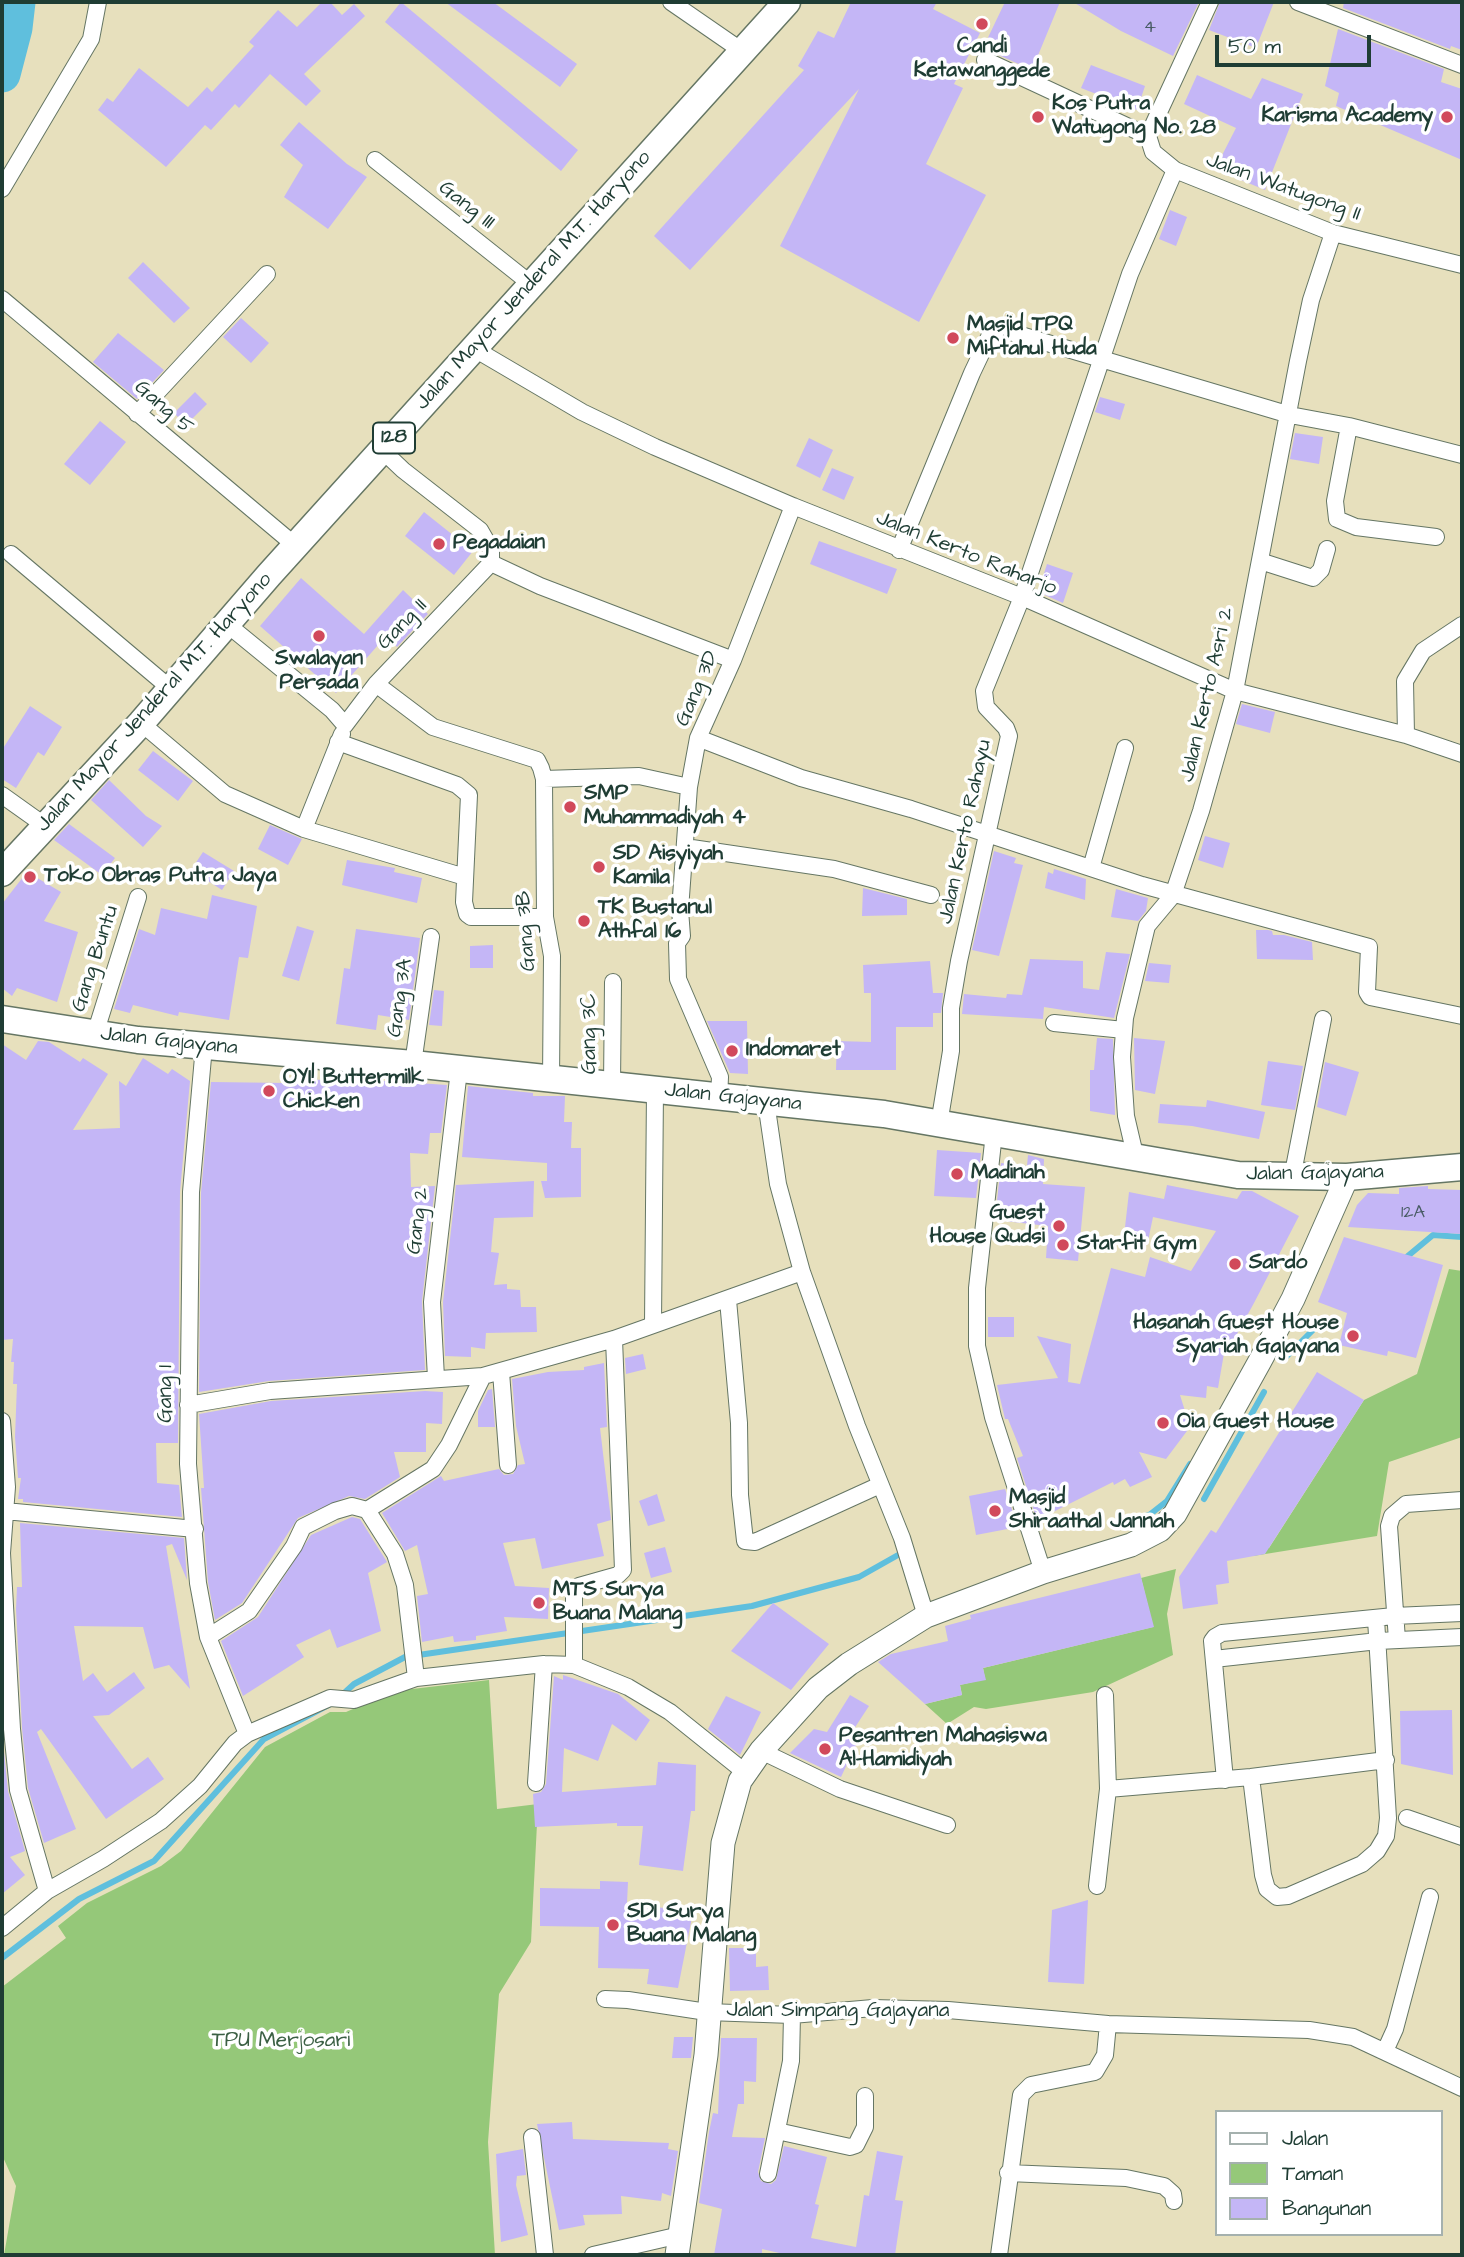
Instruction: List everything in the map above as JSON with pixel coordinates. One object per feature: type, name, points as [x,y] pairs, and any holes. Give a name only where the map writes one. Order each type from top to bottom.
[{"type":"main road","name":"Jalan Mayor Jenderal M.T. Haryono","points":[[2,873],[172,689],[472,348],[786,2]]},
{"type":"main road","name":"Jalan Gajayana","points":[[2,1019],[95,1034],[204,1046],[413,1064],[551,1081],[655,1089],[766,1102],[939,1124],[1238,1175],[1347,1177],[1462,1167]]},
{"type":"main road","name":"Jalan Simpang Gajayana","points":[[707,2012],[723,1843],[734,1795],[761,1751],[818,1688],[849,1664],[926,1616],[1043,1572],[1147,1539],[1175,1514],[1293,1299],[1347,1177]]},
{"type":"main road","points":[[678,2245],[706,2055],[707,2012]]},
{"type":"street","points":[[2,189],[91,39],[98,2]]},
{"type":"street","points":[[671,2],[742,51]]},
{"type":"street","points":[[985,60],[1149,136],[1210,2]]},
{"type":"street","points":[[1298,2],[1462,65]]},
{"type":"street","name":"Jalan Watugong II","points":[[1149,136],[1153,152],[1175,170],[1333,233],[1462,265]]},
{"type":"street","name":"Gang III","points":[[375,160],[531,284]]},
{"type":"street","name":"Jalan Kerto Rahayu","points":[[939,1124],[951,1051],[953,996],[1009,736],[1006,728],[986,707],[983,697],[1022,597],[1130,274],[1175,170]]},
{"type":"street","name":"Jalan Kerto Asri 2","points":[[1136,1158],[1126,1116],[1124,1030],[1147,926],[1173,895],[1201,811],[1234,691],[1311,300],[1333,233]]},
{"type":"street","points":[[137,414],[267,274]]},
{"type":"street","name":"Gang 5","points":[[2,299],[297,547]]},
{"type":"street","points":[[899,550],[972,373],[990,335],[997,328],[1100,361],[1290,415],[1349,426],[1462,455]]},
{"type":"street","name":"Jalan Kerto Raharjo","points":[[472,348],[582,412],[793,506],[1022,597],[1234,691],[1406,735],[1462,754]]},
{"type":"street","points":[[1349,426],[1335,501],[1337,519],[1356,527],[1436,537]]},
{"type":"street","points":[[383,451],[403,470],[480,530],[491,549],[491,563],[540,586],[733,660]]},
{"type":"street","name":"Gang 3D","points":[[719,1098],[720,1077],[678,979],[677,943],[682,936],[680,910],[689,787],[698,738],[733,660],[793,506]]},
{"type":"street","points":[[1260,561],[1313,578],[1321,570],[1327,549]]},
{"type":"street","points":[[11,554],[172,689]]},
{"type":"street","name":"Gang II","points":[[304,829],[345,725],[376,684],[491,563]]},
{"type":"street","points":[[228,625],[332,710],[345,725]]},
{"type":"street","points":[[1406,735],[1405,681],[1423,651],[1462,625]]},
{"type":"street","points":[[376,684],[433,727],[537,760],[544,779],[639,776],[689,787]]},
{"type":"street","points":[[141,723],[225,794],[304,829],[465,877]]},
{"type":"street","points":[[698,738],[801,778],[988,834],[1173,895],[1369,947],[1367,992],[1370,997],[1462,1016]]},
{"type":"street","points":[[338,742],[464,789],[469,795],[464,909],[471,917],[545,917]]},
{"type":"street","points":[[1091,868],[1125,748]]},
{"type":"street","name":"Gang 3B","points":[[544,779],[545,917],[552,957],[551,1081]]},
{"type":"street","points":[[2,795],[44,825]]},
{"type":"street","points":[[685,847],[834,869],[931,895]]},
{"type":"street","name":"Gang Buntu","points":[[95,1034],[138,897]]},
{"type":"street","name":"Gang 3A","points":[[413,1064],[430,937]]},
{"type":"street","name":"Gang 3C","points":[[612,982],[612,1086]]},
{"type":"street","points":[[1292,1178],[1323,1019]]},
{"type":"street","points":[[1054,1023],[1124,1030]]},
{"type":"street","name":"Gang 1","points":[[204,1046],[191,1192],[188,1464],[198,1583],[208,1637],[247,1734]]},
{"type":"street","name":"Gang 2","points":[[436,1378],[432,1303],[459,1070]]},
{"type":"street","points":[[653,1324],[655,1089]]},
{"type":"street","points":[[766,1102],[778,1184],[802,1272],[902,1538],[926,1616]]},
{"type":"street","points":[[994,1133],[977,1288],[977,1346],[993,1417],[1043,1572]]},
{"type":"street","points":[[188,1405],[270,1391],[483,1376],[614,1339],[802,1272]]},
{"type":"street","points":[[728,1300],[740,1423],[740,1495],[745,1541],[755,1542],[880,1485]]},
{"type":"street","points":[[574,1665],[572,1596],[579,1586],[618,1575],[623,1570],[614,1339]]},
{"type":"street","points":[[501,1371],[508,1465]]},
{"type":"street","points":[[367,1510],[433,1469],[449,1445],[483,1376]]},
{"type":"street","points":[[2,1421],[5,1511],[2,1553],[6,1666],[18,1790],[47,1891]]},
{"type":"street","points":[[1397,1640],[1389,1526],[1392,1516],[1406,1504],[1462,1500]]},
{"type":"street","points":[[208,1637],[249,1611],[294,1546],[303,1527],[335,1511],[352,1506],[367,1510],[398,1564],[405,1585],[416,1672]]},
{"type":"street","points":[[5,1511],[195,1529]]},
{"type":"street","points":[[1225,1780],[1212,1641],[1222,1633],[1394,1616],[1462,1613]]},
{"type":"street","points":[[1251,1777],[1267,1889],[1277,1897],[1288,1896],[1362,1864],[1377,1851],[1386,1836],[1386,1760],[1376,1619]]},
{"type":"street","points":[[1214,1659],[1378,1641],[1462,1637]]},
{"type":"street","points":[[536,1783],[544,1664]]},
{"type":"street","points":[[2,1928],[47,1891],[161,1821],[200,1786],[235,1744],[247,1734],[330,1698],[350,1700],[416,1672],[544,1664],[574,1665],[628,1687],[670,1712],[746,1773]]},
{"type":"street","points":[[1097,1886],[1108,1789],[1105,1695]]},
{"type":"street","points":[[761,1751],[840,1789],[947,1825]]},
{"type":"street","points":[[1108,1789],[1225,1780],[1386,1760]]},
{"type":"street","points":[[1407,1818],[1462,1837]]},
{"type":"street","points":[[1385,2050],[1395,2029],[1430,1897]]},
{"type":"street","points":[[605,1999],[707,2012]]},
{"type":"street","name":"Jalan Simpang Gajayana","points":[[707,2012],[792,2015],[873,2008],[948,2010],[1108,2024],[1309,2030],[1353,2037],[1462,2088]]},
{"type":"street","points":[[768,2174],[791,2061],[792,2015]]},
{"type":"street","points":[[999,2255],[1008,2173],[1021,2095],[1025,2088],[1047,2080],[1095,2072],[1105,2055],[1108,2024]]},
{"type":"street","points":[[777,2131],[850,2147],[856,2145],[865,2127],[865,2096]]},
{"type":"street","points":[[532,2137],[545,2255]]},
{"type":"street","points":[[1008,2173],[1126,2178],[1164,2186],[1173,2194],[1174,2201]]},
{"type":"street","points":[[593,2255],[678,2245]]},
{"type":"green space","points":[[1449,1269],[1462,1271],[1462,1437],[1389,1462],[1377,1536],[1253,1556],[1261,1544],[1269,1548],[1364,1400],[1417,1374]]},
{"type":"green space","points":[[1176,1569],[1167,1614],[1173,1655],[1093,1692],[986,1709],[974,1707],[947,1724],[925,1704],[962,1695],[960,1685],[985,1679],[983,1668],[1153,1627],[1141,1578]]},
{"type":"green space","name":"TPU Merjosari","points":[[489,1680],[497,1809],[538,1804],[531,1942],[499,1994],[488,2142],[495,2255],[4,2255],[16,2186],[2,2155],[2,1987],[66,1938],[58,1926],[87,1903],[161,1866],[181,1851],[265,1747],[330,1712],[346,1712],[395,1691]]},
{"type":"building","points":[[322,2],[330,2],[342,15],[354,4],[365,16],[304,74],[321,91],[306,106],[270,74],[239,108],[235,104],[211,130],[205,125],[166,167],[98,110],[107,98],[113,102],[139,68],[188,107],[207,87],[212,92],[254,46],[249,42],[278,10],[297,27]]},
{"type":"building","points":[[401,2],[578,150],[561,171],[385,22]]},
{"type":"building","points":[[445,2],[493,2],[577,64],[560,87]]},
{"type":"building","points":[[851,2],[937,2],[933,9],[980,33],[954,84],[963,88],[926,164],[986,195],[919,322],[780,246],[859,89],[690,270],[654,236],[804,70],[798,66],[818,31],[834,38]]},
{"type":"building","points":[[1005,2],[1060,2],[1032,70],[983,48]]},
{"type":"building","points":[[1073,2],[1199,2],[1173,56],[1121,31]]},
{"type":"building","points":[[1220,2],[1274,2],[1256,48],[1209,30]]},
{"type":"building","points":[[1344,2],[1462,2],[1462,50],[1451,46],[1450,49],[1343,8]]},
{"type":"building","points":[[1338,29],[1444,69],[1441,82],[1462,89],[1462,160],[1336,106],[1339,93],[1325,86]]},
{"type":"building","points":[[1091,65],[1145,86],[1137,110],[1081,88]]},
{"type":"building","points":[[1197,75],[1251,99],[1262,78],[1303,94],[1265,190],[1215,169],[1236,128],[1184,104]]},
{"type":"building","points":[[299,122],[347,164],[367,177],[328,229],[284,197],[303,165],[280,145]]},
{"type":"building","points":[[1170,210],[1187,217],[1176,246],[1159,239]]},
{"type":"building","points":[[143,262],[190,308],[174,323],[128,278]]},
{"type":"building","points":[[241,318],[269,343],[251,363],[223,337]]},
{"type":"building","points":[[118,333],[164,370],[137,399],[93,362]]},
{"type":"building","points":[[195,392],[207,404],[186,425],[174,413]]},
{"type":"building","points":[[1100,397],[1125,404],[1120,420],[1095,412]]},
{"type":"building","points":[[100,421],[126,442],[90,485],[64,464]]},
{"type":"building","points":[[1295,433],[1323,437],[1319,464],[1290,459]]},
{"type":"building","points":[[809,438],[833,450],[820,478],[796,466]]},
{"type":"building","points":[[832,468],[854,477],[844,500],[822,490]]},
{"type":"building","name":"Pegadaian","points":[[424,512],[473,551],[454,575],[405,536]]},
{"type":"building","points":[[819,541],[897,569],[887,594],[810,564]]},
{"type":"building","points":[[1047,564],[1073,573],[1063,603],[1038,592]]},
{"type":"building","name":"Swalayan Persada","points":[[301,578],[364,634],[403,590],[428,614],[397,647],[386,636],[336,693],[260,626]]},
{"type":"building","points":[[1242,704],[1275,712],[1270,733],[1236,724]]},
{"type":"building","points":[[30,706],[62,727],[44,756],[38,752],[16,788],[2,779],[2,750]]},
{"type":"building","points":[[153,751],[193,781],[178,801],[138,770]]},
{"type":"building","points":[[109,780],[146,816],[162,826],[143,847],[91,800]]},
{"type":"building","points":[[69,824],[115,858],[102,875],[54,840]]},
{"type":"building","points":[[270,825],[302,839],[288,865],[258,849]]},
{"type":"building","points":[[1205,836],[1230,843],[1223,868],[1198,860]]},
{"type":"building","points":[[994,851],[1016,858],[1014,863],[1023,865],[999,956],[972,950]]},
{"type":"building","points":[[203,852],[234,871],[222,890],[191,870]]},
{"type":"building","points":[[347,860],[395,868],[394,872],[422,878],[417,903],[342,885]]},
{"type":"building","points":[[1054,869],[1086,879],[1085,900],[1045,888],[1048,872],[1053,874]]},
{"type":"building","points":[[27,872],[61,892],[44,921],[78,932],[57,1002],[17,988],[12,996],[2,988],[2,904]]},
{"type":"building","points":[[863,888],[907,899],[907,915],[862,916]]},
{"type":"building","points":[[1116,889],[1148,898],[1146,911],[1138,921],[1111,917]]},
{"type":"building","points":[[212,895],[257,906],[248,958],[239,957],[229,1020],[179,1012],[178,1016],[133,1005],[130,1013],[114,1009],[139,929],[155,935],[161,908],[207,919]]},
{"type":"building","points":[[297,926],[314,931],[299,981],[282,976]]},
{"type":"building","points":[[356,929],[420,938],[409,1020],[378,1015],[376,1030],[336,1024],[344,968],[350,969]]},
{"type":"building","points":[[1256,930],[1268,930],[1272,931],[1273,935],[1312,942],[1313,960],[1257,959]]},
{"type":"building","points":[[493,945],[493,968],[470,968],[470,946]]},
{"type":"building","points":[[1106,952],[1130,954],[1114,1018],[1044,1007],[1043,1019],[962,1014],[964,994],[1006,998],[1007,994],[1022,995],[1030,959],[1083,961],[1083,988],[1099,990]]},
{"type":"building","points":[[930,961],[933,993],[943,993],[941,1013],[933,1013],[933,1027],[896,1027],[896,1070],[836,1070],[837,1041],[871,1042],[871,993],[864,993],[863,965]]},
{"type":"building","points":[[1149,963],[1171,965],[1169,983],[1145,981]]},
{"type":"building","points":[[434,990],[444,991],[442,1026],[429,1025]]},
{"type":"building","name":"Indomaret","points":[[707,1021],[747,1021],[748,1074],[730,1073]]},
{"type":"building","points":[[1097,1038],[1113,1039],[1115,1115],[1090,1111],[1090,1070],[1094,1070]]},
{"type":"building","points":[[1134,1038],[1165,1041],[1155,1094],[1135,1090]]},
{"type":"building","points":[[38,1041],[49,1042],[80,1062],[83,1058],[108,1074],[73,1130],[120,1128],[119,1081],[126,1086],[143,1058],[168,1074],[172,1069],[190,1081],[180,1192],[178,1443],[156,1443],[157,1483],[179,1485],[182,1517],[23,1502],[23,1499],[18,1499],[21,1478],[18,1478],[15,1437],[17,1384],[13,1384],[14,1362],[11,1362],[13,1339],[2,1340],[2,1044],[26,1060]]},
{"type":"building","points":[[1268,1061],[1303,1066],[1295,1110],[1261,1105]]},
{"type":"building","points":[[1325,1062],[1359,1072],[1346,1116],[1317,1107]]},
{"type":"building","points":[[286,1078],[342,1081],[342,1078],[447,1085],[441,1133],[430,1133],[428,1154],[410,1153],[411,1187],[435,1186],[422,1301],[425,1370],[269,1381],[199,1392],[201,1193],[211,1082],[287,1083]]},
{"type":"building","points":[[468,1086],[533,1093],[533,1096],[565,1096],[564,1122],[572,1122],[571,1148],[581,1148],[581,1197],[545,1198],[541,1181],[547,1181],[547,1163],[462,1157]]},
{"type":"building","points":[[1207,1100],[1265,1112],[1259,1139],[1192,1126],[1158,1123],[1160,1104],[1206,1107]]},
{"type":"building","name":"Madinah","points":[[937,1150],[981,1153],[976,1198],[934,1196]]},
{"type":"building","points":[[1028,1155],[1044,1159],[1043,1184],[1085,1187],[1078,1261],[1046,1258],[1048,1226],[995,1220],[1001,1163],[1027,1166]]},
{"type":"building","points":[[534,1181],[533,1217],[494,1218],[491,1252],[499,1253],[494,1285],[507,1284],[507,1289],[520,1290],[521,1307],[536,1307],[537,1332],[486,1333],[485,1349],[471,1347],[471,1357],[445,1356],[443,1302],[456,1185]]},
{"type":"building","points":[[1167,1185],[1237,1199],[1242,1191],[1252,1191],[1299,1216],[1232,1343],[1226,1342],[1218,1388],[1207,1386],[1206,1398],[1180,1395],[1190,1427],[1166,1459],[1139,1452],[1152,1477],[1130,1487],[1125,1479],[1114,1485],[1113,1482],[1037,1520],[1017,1458],[1023,1456],[1008,1419],[1005,1419],[997,1385],[1058,1378],[1037,1336],[1071,1344],[1068,1382],[1080,1384],[1111,1268],[1145,1277],[1150,1257],[1191,1271],[1216,1231],[1153,1217],[1148,1241],[1124,1236],[1129,1192],[1164,1199]]},
{"type":"building","points":[[1428,1186],[1428,1189],[1462,1190],[1462,1234],[1348,1227],[1357,1205],[1368,1193],[1399,1194],[1399,1188]]},
{"type":"building","points":[[1344,1237],[1443,1265],[1416,1358],[1388,1351],[1387,1356],[1339,1345],[1347,1313],[1318,1302]]},
{"type":"building","points":[[988,1317],[1014,1317],[1014,1337],[988,1337]]},
{"type":"building","points":[[643,1354],[646,1369],[626,1374],[625,1358]]},
{"type":"building","points":[[604,1363],[607,1427],[600,1428],[611,1520],[597,1524],[604,1556],[542,1569],[535,1538],[503,1543],[515,1586],[549,1588],[548,1619],[504,1617],[507,1631],[476,1636],[476,1640],[454,1642],[453,1636],[422,1642],[417,1596],[428,1594],[417,1545],[405,1551],[382,1513],[441,1476],[444,1481],[499,1469],[504,1475],[513,1474],[518,1465],[525,1464],[516,1426],[512,1379],[548,1372],[584,1370],[584,1367]]},
{"type":"building","points":[[1317,1372],[1364,1400],[1265,1554],[1227,1561],[1229,1583],[1216,1585],[1218,1604],[1183,1609],[1179,1577],[1211,1530],[1216,1533]]},
{"type":"building","points":[[492,1389],[495,1427],[478,1427],[478,1411],[488,1390]]},
{"type":"building","points":[[443,1392],[442,1424],[426,1423],[426,1452],[394,1452],[400,1477],[365,1499],[349,1496],[298,1518],[242,1603],[215,1620],[208,1582],[199,1414],[271,1401]]},
{"type":"building","name":"Masjid Shiraathal Jannah","points":[[1005,1489],[1018,1527],[976,1535],[969,1496]]},
{"type":"building","points":[[657,1494],[665,1521],[648,1526],[639,1501]]},
{"type":"building","points":[[352,1517],[360,1519],[387,1562],[368,1573],[381,1631],[337,1648],[330,1629],[296,1645],[304,1657],[243,1696],[221,1641],[258,1617],[311,1535]]},
{"type":"building","points":[[20,1523],[184,1538],[187,1580],[172,1544],[166,1546],[190,1689],[169,1665],[154,1669],[143,1627],[74,1626],[83,1681],[93,1673],[107,1692],[134,1672],[145,1688],[109,1715],[93,1716],[132,1769],[148,1757],[164,1779],[106,1819],[41,1729],[37,1732],[76,1829],[44,1843],[28,1788],[22,1728],[16,1609],[17,1587],[22,1587]]},
{"type":"building","points":[[665,1547],[672,1572],[651,1578],[644,1553]]},
{"type":"building","points":[[1140,1573],[1154,1627],[983,1668],[986,1680],[960,1685],[962,1695],[925,1704],[878,1662],[891,1654],[948,1641],[945,1626],[971,1619],[970,1615]]},
{"type":"building","points":[[773,1603],[829,1644],[791,1690],[731,1651]]},
{"type":"building","points":[[563,1675],[618,1694],[650,1720],[636,1741],[612,1724],[598,1761],[564,1748],[562,1792],[656,1785],[658,1762],[696,1765],[695,1811],[691,1811],[683,1871],[639,1865],[643,1826],[617,1826],[617,1823],[535,1827],[533,1794],[541,1792],[546,1784],[554,1676],[563,1680]]},
{"type":"building","name":"Pesantren Mahasiswa Al-Hamidiyah","points":[[850,1695],[869,1706],[848,1738],[858,1741],[841,1777],[790,1753],[814,1729],[827,1732]]},
{"type":"building","points":[[726,1696],[761,1712],[740,1755],[708,1729]]},
{"type":"building","points":[[1452,1710],[1453,1775],[1401,1764],[1400,1711]]},
{"type":"building","points":[[2,1732],[8,1791],[25,1851],[10,1857],[25,1875],[2,1894]]},
{"type":"building","points":[[600,1881],[628,1882],[627,1903],[693,1912],[678,1988],[647,1984],[649,1969],[598,1968],[599,1927],[540,1926],[540,1888],[600,1889]]},
{"type":"building","points":[[1088,1900],[1084,1984],[1048,1982],[1052,1910]]},
{"type":"building","points":[[729,1948],[756,1948],[756,1967],[768,1966],[769,1990],[730,1991]]},
{"type":"building","points":[[674,2037],[693,2037],[691,2058],[672,2058]]},
{"type":"building","points":[[721,2038],[757,2038],[756,2082],[744,2081],[744,2104],[738,2104],[732,2137],[765,2138],[758,2172],[761,2181],[771,2184],[776,2180],[784,2146],[827,2157],[815,2204],[819,2205],[811,2238],[856,2247],[864,2195],[869,2196],[877,2151],[903,2156],[895,2200],[903,2201],[895,2255],[788,2255],[762,2249],[762,2255],[714,2255],[722,2209],[699,2203],[713,2113],[718,2114]]},
{"type":"building","points":[[572,2122],[573,2139],[669,2143],[668,2149],[678,2151],[671,2196],[662,2193],[661,2201],[621,2196],[622,2214],[583,2215],[585,2225],[559,2230],[537,2124]]},
{"type":"building","points":[[523,2149],[526,2175],[517,2176],[516,2185],[528,2235],[501,2242],[496,2154]]},
{"type":"waterway","points":[[2,74],[14,28],[17,2]]},
{"type":"waterway","points":[[1403,1260],[1433,1235],[1462,1237]]},
{"type":"waterway","points":[[1285,1358],[1317,1326]]},
{"type":"waterway","points":[[1204,1499],[1264,1392]]},
{"type":"waterway","points":[[1148,1516],[1167,1501],[1190,1464]]},
{"type":"waterway","points":[[1128,1519],[1151,1515]]},
{"type":"waterway","points":[[342,1695],[354,1684],[405,1657],[752,1606],[859,1577],[898,1555]]},
{"type":"waterway","points":[[2,1958],[79,1899],[154,1861],[264,1739],[334,1702]]},
{"type":"place","name":"Candi Ketawanggede","points":[[982,24]]},
{"type":"place","name":"Kos Putra Watugong No. 28","points":[[1038,117]]},
{"type":"place","name":"Karisma Academy","points":[[1447,117]]},
{"type":"place","name":"Masjid TPQ Miftahul Huda","points":[[953,338]]},
{"type":"place","name":"Pegadaian","points":[[439,544]]},
{"type":"place","name":"Swalayan Persada","points":[[319,636]]},
{"type":"place","name":"SMP Muhammadiyah 4","points":[[570,807]]},
{"type":"place","name":"SD Aisyiyah Kamila","points":[[599,867]]},
{"type":"place","name":"Toko Obras Putra Jaya","points":[[30,877]]},
{"type":"place","name":"TK Bustanul Athfal 16","points":[[584,921]]},
{"type":"place","name":"Indomaret","points":[[732,1051]]},
{"type":"place","name":"OYI! Buttermilk Chicken","points":[[269,1091]]},
{"type":"place","name":"Madinah","points":[[957,1174]]},
{"type":"place","name":"Guest House Qudsi","points":[[1059,1226]]},
{"type":"place","name":"Starfit Gym","points":[[1063,1245]]},
{"type":"place","name":"Sardo","points":[[1235,1264]]},
{"type":"place","name":"Hasanah Guest House Syariah Gajayana","points":[[1353,1336]]},
{"type":"place","name":"Oia Guest House","points":[[1163,1423]]},
{"type":"place","name":"Masjid Shiraathal Jannah","points":[[995,1511]]},
{"type":"place","name":"MTS Surya Buana Malang","points":[[539,1603]]},
{"type":"place","name":"Pesantren Mahasiswa Al-Hamidiyah","points":[[825,1749]]},
{"type":"place","name":"SDI Surya Buana Malang","points":[[613,1925]]}]
